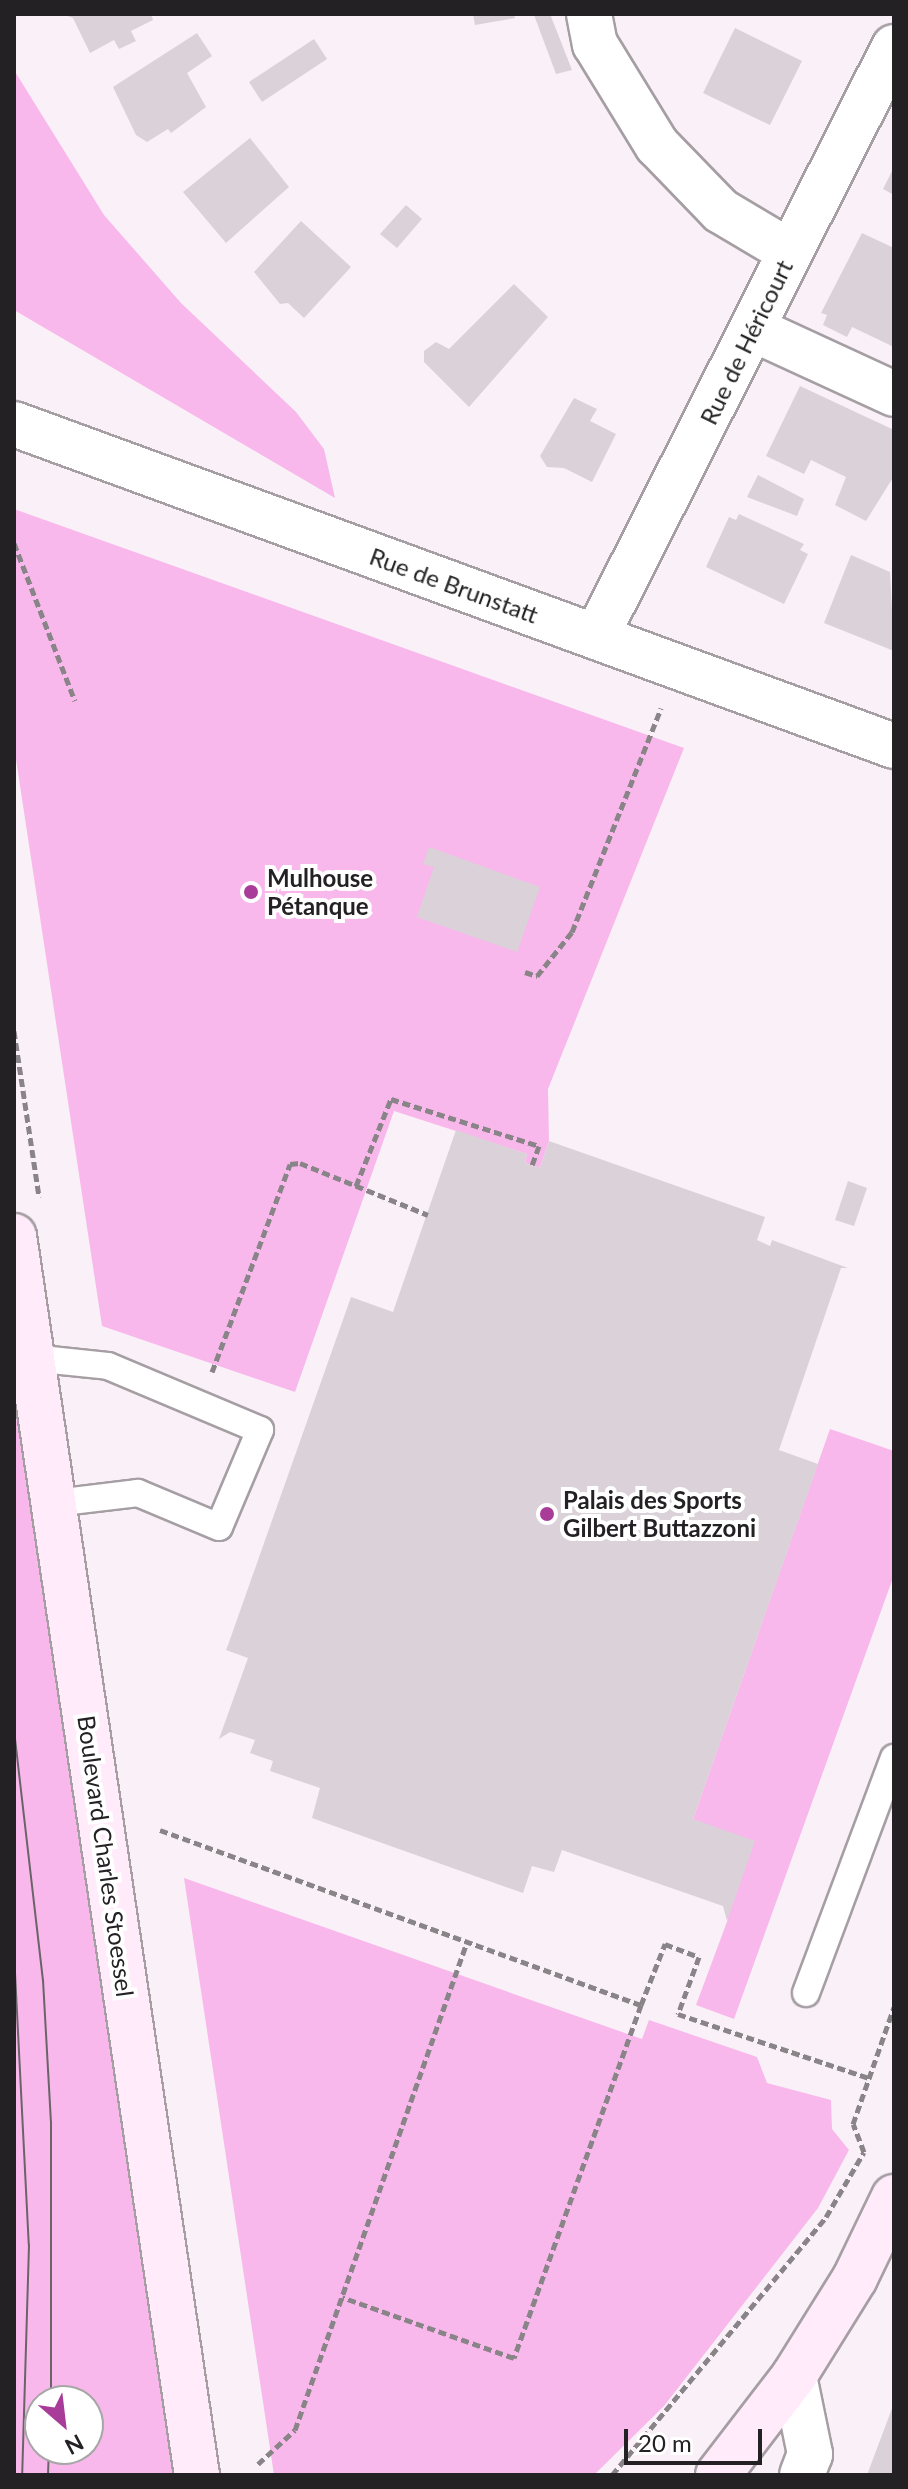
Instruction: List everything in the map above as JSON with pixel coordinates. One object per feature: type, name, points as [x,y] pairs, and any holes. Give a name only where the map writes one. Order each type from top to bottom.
[{"type":"main road","name":"Boulevard Charles Stoessel","points":[[14,1236],[197,2475]]},
{"type":"main road","points":[[718,2475],[794,2376],[855,2278],[894,2197]]},
{"type":"street","points":[[589,14],[595,44],[657,145],[721,211],[790,252]]},
{"type":"street","name":"Rue de Héricourt","points":[[596,637],[755,330],[790,252],[894,47]]},
{"type":"street","points":[[755,330],[894,394]]},
{"type":"street","name":"Rue de Brunstatt","points":[[14,424],[894,746]]},
{"type":"street","points":[[794,2376],[810,2454],[802,2475]]},
{"type":"lane","points":[[32,1358],[108,1366],[260,1430],[219,1527],[138,1493],[54,1503]]},
{"type":"lane","points":[[806,1993],[894,1758]]},
{"type":"path","points":[[14,543],[75,701]]},
{"type":"path","points":[[525,972],[537,976],[572,932],[678,666]]},
{"type":"path","points":[[356,1186],[391,1099],[539,1146],[532,1165]]},
{"type":"path","points":[[200,1404],[285,1171],[300,1163],[428,1215]]},
{"type":"path","points":[[160,1830],[641,2005]]},
{"type":"path","points":[[258,2464],[295,2430],[467,1942]]},
{"type":"path","points":[[342,2297],[514,2358],[665,1944],[699,1957],[678,2014],[869,2078]]},
{"type":"path","points":[[612,2475],[826,2217],[864,2152],[853,2124],[894,2007]]},
{"type":"shaded area","points":[[14,70],[104,215],[181,303],[296,412],[324,449],[335,498],[14,310]]},
{"type":"shaded area","points":[[14,509],[684,748],[548,1089],[549,1141],[540,1168],[525,1163],[527,1154],[394,1111],[295,1392],[102,1326],[14,746]]},
{"type":"shaded area","points":[[14,1402],[90,1901],[176,2475],[14,2475]]},
{"type":"shaded area","points":[[830,1429],[894,1451],[894,1575],[734,2019],[696,2005],[728,1919],[693,1819]]},
{"type":"shaded area","points":[[184,1878],[642,2039],[649,2020],[757,2057],[767,2083],[831,2100],[832,2129],[849,2150],[818,2208],[664,2406],[594,2475],[274,2475]]},
{"type":"building","points":[[62,14],[151,14],[153,20],[131,31],[136,41],[119,49],[114,40],[90,53],[73,18]]},
{"type":"building","points":[[473,14],[514,14],[515,18],[475,25]]},
{"type":"building","points":[[550,14],[572,70],[556,74],[534,15]]},
{"type":"building","points":[[735,28],[802,61],[770,125],[703,93]]},
{"type":"building","points":[[197,33],[212,56],[187,73],[206,107],[171,133],[168,129],[147,142],[136,135],[113,87]]},
{"type":"building","points":[[314,39],[327,59],[262,102],[249,82]]},
{"type":"building","points":[[250,138],[289,187],[226,243],[183,192]]},
{"type":"building","points":[[894,167],[894,195],[883,189]]},
{"type":"building","points":[[406,205],[422,219],[397,248],[380,234]]},
{"type":"building","points":[[301,221],[351,267],[304,318],[288,303],[280,304],[254,272]]},
{"type":"building","points":[[862,233],[894,248],[894,347],[852,327],[847,337],[823,325],[827,315],[821,313]]},
{"type":"building","points":[[514,284],[548,317],[469,407],[424,362],[424,351],[436,342],[449,349]]},
{"type":"building","points":[[800,386],[894,430],[894,476],[866,521],[835,505],[846,477],[811,460],[804,474],[766,456]]},
{"type":"building","points":[[574,398],[597,409],[590,421],[616,434],[592,482],[564,468],[547,467],[540,456]]},
{"type":"building","points":[[758,475],[804,499],[797,516],[747,497]]},
{"type":"building","points":[[739,514],[804,544],[800,550],[808,554],[784,604],[706,567],[729,517],[736,520]]},
{"type":"building","points":[[851,555],[890,572],[894,651],[824,623]]},
{"type":"building","points":[[429,847],[540,887],[517,952],[417,917],[434,867],[423,864]]},
{"type":"building","name":"Palais des Sports Gilbert Buttazzoni","points":[[456,1130],[527,1154],[525,1163],[540,1168],[549,1141],[765,1217],[757,1240],[770,1246],[772,1240],[848,1268],[841,1268],[779,1450],[818,1464],[693,1819],[755,1841],[727,1921],[723,1906],[562,1850],[554,1872],[532,1866],[523,1893],[323,1822],[312,1818],[320,1788],[270,1771],[273,1761],[250,1753],[255,1740],[230,1732],[219,1739],[248,1658],[226,1650],[351,1297],[393,1312]]},
{"type":"building","points":[[848,1181],[867,1188],[854,1226],[835,1220]]},
{"type":"building","points":[[894,2403],[894,2475],[867,2475]]},
{"type":"tram line","points":[[14,1730],[43,1980],[51,2122],[51,2385]]},
{"type":"tram line","points":[[14,1953],[29,2245],[22,2475]]},
{"type":"tram line","points":[[48,2465],[48,2475]]},
{"type":"place","name":"Mulhouse Pétanque","points":[[251,892]]},
{"type":"place","name":"Palais des Sports Gilbert Buttazzoni","points":[[547,1514]]}]
